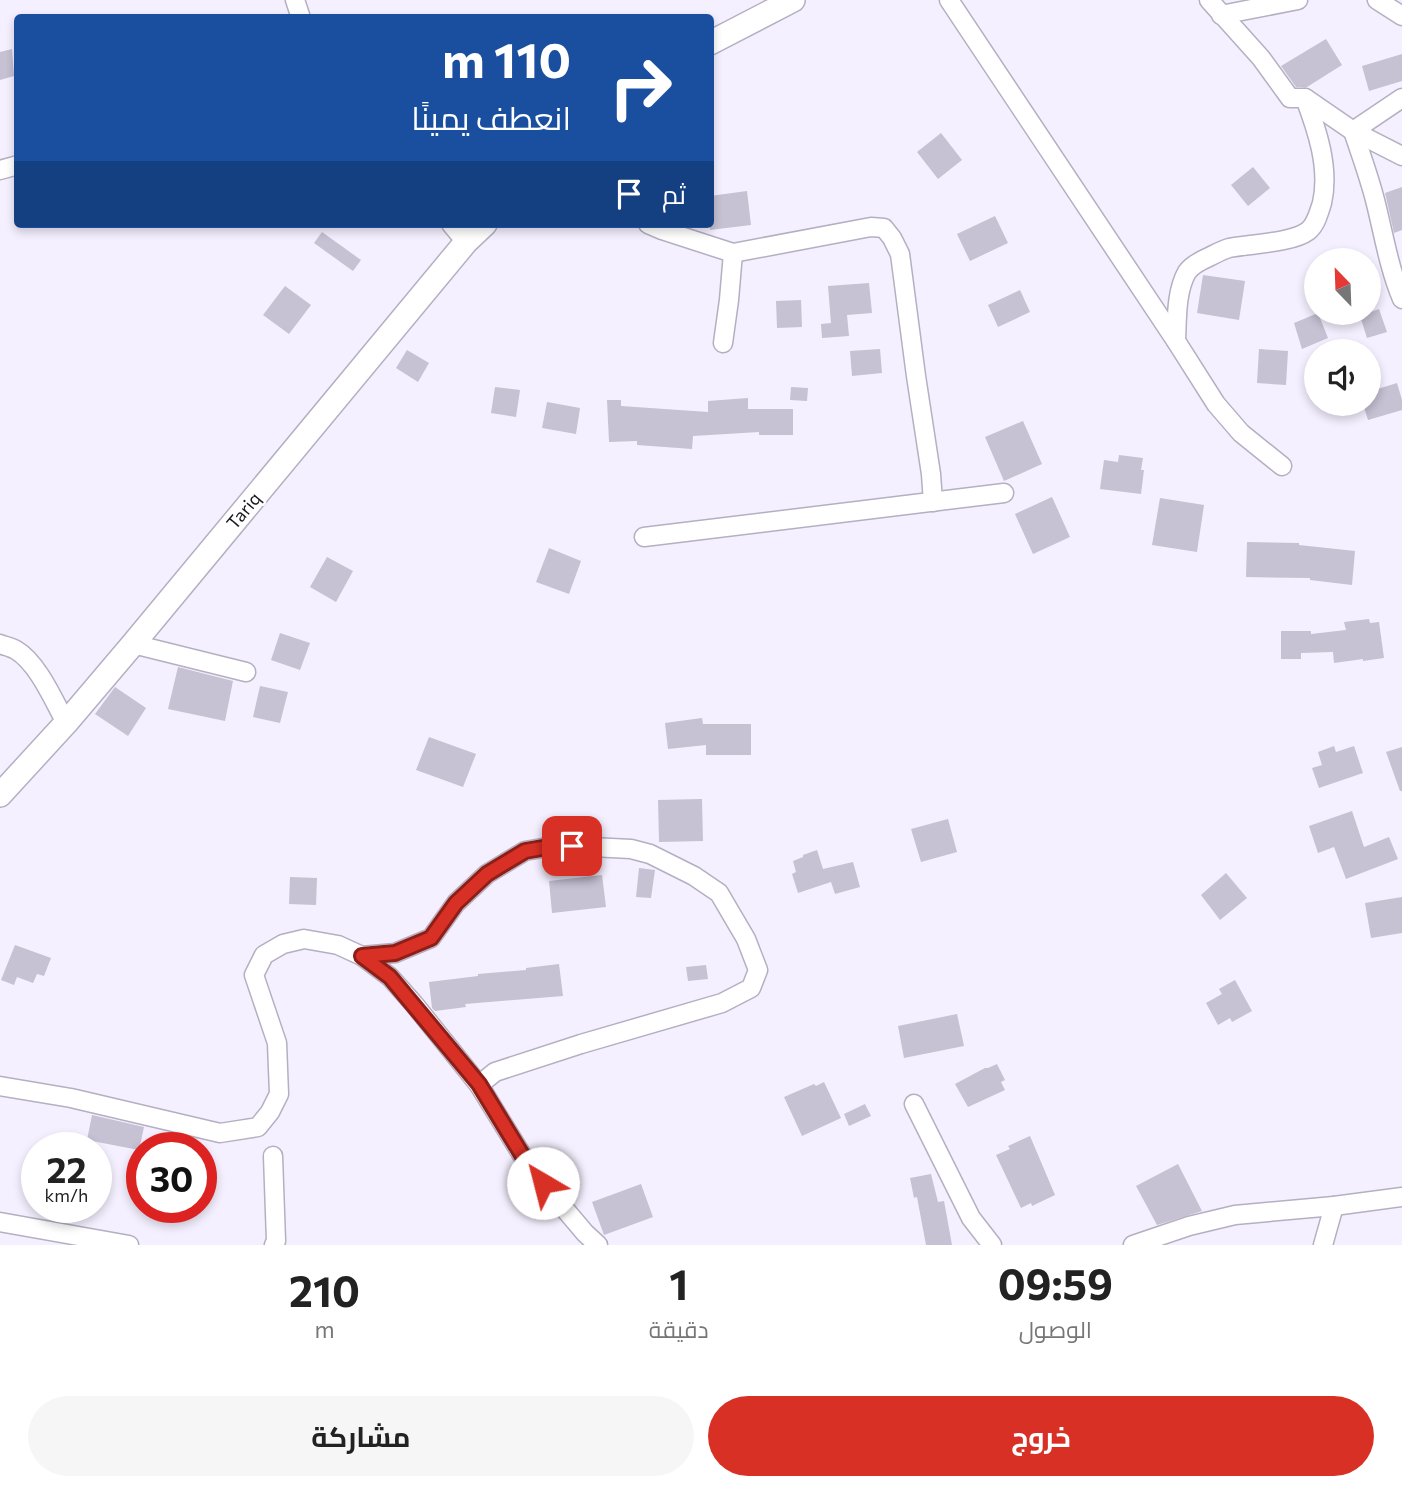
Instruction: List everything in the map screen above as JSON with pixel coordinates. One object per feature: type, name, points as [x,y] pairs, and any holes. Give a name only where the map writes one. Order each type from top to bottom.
[{"type":"main road","points":[[714,41],[793,0]]},
{"type":"main road","name":"Tariq","points":[[0,794],[134,644],[481,228]]},
{"type":"street","points":[[949,0],[1216,404],[1241,433],[1282,466]]},
{"type":"street","points":[[1209,0],[1261,58],[1290,98],[1305,98],[1353,131],[1402,156]]},
{"type":"street","points":[[1221,15],[1298,0]]},
{"type":"street","points":[[1377,0],[1402,16]]},
{"type":"street","points":[[1176,341],[1178,305],[1188,271],[1201,260],[1226,249],[1287,239],[1309,231],[1318,216],[1325,172],[1315,125],[1305,98]]},
{"type":"street","points":[[1353,131],[1402,98]]},
{"type":"street","points":[[1353,131],[1376,202],[1396,285],[1402,299]]},
{"type":"street","points":[[657,228],[733,253],[871,227],[884,228],[900,254],[933,502]]},
{"type":"street","points":[[454,228],[466,243]]},
{"type":"street","points":[[723,342],[733,253]]},
{"type":"street","points":[[644,537],[1004,493]]},
{"type":"street","points":[[0,644],[16,650],[30,662],[66,723]]},
{"type":"street","points":[[134,644],[246,672]]},
{"type":"street","points":[[362,956],[395,953],[431,938],[456,903],[487,874],[525,851],[572,846],[631,849],[650,854],[694,876],[719,893],[746,939],[758,970],[751,988],[722,1003],[495,1072],[479,1084]]},
{"type":"street","points":[[0,1086],[71,1098],[219,1133],[258,1127],[279,1094],[276,1043],[254,975],[264,955],[283,944],[304,939],[338,945],[362,956],[390,977],[479,1084],[530,1168],[598,1245]]},
{"type":"street","points":[[914,1104],[971,1218],[992,1245]]},
{"type":"street","points":[[273,1156],[274,1245]]},
{"type":"street","points":[[1133,1245],[1189,1226],[1235,1215],[1402,1197]]},
{"type":"street","points":[[1323,1245],[1334,1206]]},
{"type":"street","points":[[0,1222],[129,1245]]},
{"type":"building","points":[[1326,39],[1342,65],[1307,87],[1296,87],[1281,66]]},
{"type":"building","points":[[12,49],[14,76],[0,80],[0,52]]},
{"type":"building","points":[[1402,54],[1402,81],[1369,91],[1362,66]]},
{"type":"building","points":[[941,133],[962,160],[938,179],[917,152]]},
{"type":"building","points":[[1253,167],[1270,188],[1248,206],[1231,185]]},
{"type":"building","points":[[1402,187],[1402,230],[1394,233],[1385,193]]},
{"type":"building","points":[[747,191],[751,225],[710,230],[714,228],[714,195]]},
{"type":"building","points":[[995,216],[1008,243],[970,261],[957,234]]},
{"type":"building","points":[[322,232],[361,260],[353,271],[314,243]]},
{"type":"building","points":[[1203,275],[1245,281],[1239,320],[1197,313]]},
{"type":"building","points":[[869,283],[872,313],[847,315],[849,336],[822,338],[821,324],[831,323],[828,286]]},
{"type":"building","points":[[285,286],[311,305],[289,334],[263,315]]},
{"type":"building","points":[[1020,290],[1030,312],[998,327],[988,305]]},
{"type":"building","points":[[801,300],[802,327],[777,328],[776,301]]},
{"type":"building","points":[[1381,315],[1387,332],[1367,338],[1363,326],[1381,326]]},
{"type":"building","points":[[1304,319],[1304,326],[1323,326],[1328,338],[1304,339],[1302,349],[1294,323]]},
{"type":"building","points":[[880,349],[882,373],[852,376],[850,351]]},
{"type":"building","points":[[1259,349],[1288,351],[1286,385],[1257,383]]},
{"type":"building","points":[[407,350],[429,363],[418,382],[396,368]]},
{"type":"building","points":[[1397,383],[1402,410],[1368,420],[1367,416],[1381,416],[1381,388]]},
{"type":"building","points":[[495,387],[520,390],[516,417],[491,413]]},
{"type":"building","points":[[791,387],[808,388],[807,401],[790,400]]},
{"type":"building","points":[[748,398],[748,409],[793,409],[793,435],[759,435],[759,432],[693,436],[692,449],[637,445],[637,441],[609,442],[607,400],[621,400],[621,406],[708,412],[708,401]]},
{"type":"building","points":[[547,402],[580,408],[576,434],[542,428]]},
{"type":"building","points":[[1023,421],[1042,464],[1004,481],[985,437]]},
{"type":"building","points":[[1119,455],[1143,458],[1141,494],[1100,489],[1104,460],[1118,462]]},
{"type":"building","points":[[1052,497],[1070,537],[1033,554],[1015,514]]},
{"type":"building","points":[[1160,498],[1204,505],[1197,552],[1152,545]]},
{"type":"building","points":[[1247,542],[1299,543],[1355,551],[1352,585],[1310,578],[1246,577]]},
{"type":"building","points":[[549,548],[581,561],[569,594],[536,582]]},
{"type":"building","points":[[327,557],[353,571],[336,602],[310,587]]},
{"type":"building","points":[[1369,619],[1370,623],[1379,622],[1384,658],[1334,663],[1333,652],[1301,653],[1301,659],[1281,659],[1281,631],[1311,631],[1311,634],[1346,630],[1344,622]]},
{"type":"building","points":[[280,633],[310,643],[300,670],[271,660]]},
{"type":"building","points":[[178,667],[233,681],[225,721],[168,709]]},
{"type":"building","points":[[260,686],[288,692],[280,723],[253,717]]},
{"type":"building","points":[[115,687],[146,708],[128,736],[95,714]]},
{"type":"building","points":[[702,718],[703,724],[751,724],[751,755],[706,755],[706,745],[668,749],[665,723]]},
{"type":"building","points":[[429,737],[476,754],[463,787],[416,770]]},
{"type":"building","points":[[1334,746],[1336,752],[1354,746],[1363,773],[1319,788],[1312,768],[1322,765],[1318,752]]},
{"type":"building","points":[[1402,747],[1402,791],[1400,791],[1386,752]]},
{"type":"building","points":[[702,799],[703,841],[659,842],[658,800]]},
{"type":"building","points":[[1352,811],[1364,847],[1389,837],[1398,859],[1346,879],[1334,847],[1318,853],[1309,826]]},
{"type":"building","points":[[948,819],[957,852],[921,862],[911,829]]},
{"type":"building","points":[[817,850],[823,869],[853,862],[860,887],[835,894],[831,882],[798,893],[792,874],[796,872],[793,861]]},
{"type":"building","points":[[639,868],[655,870],[651,898],[636,897]]},
{"type":"building","points":[[1226,873],[1247,898],[1220,920],[1201,895]]},
{"type":"building","points":[[602,875],[606,907],[552,913],[549,881]]},
{"type":"building","points":[[290,877],[317,878],[316,905],[289,904]]},
{"type":"building","points":[[1402,897],[1402,933],[1371,938],[1365,903]]},
{"type":"building","points":[[15,945],[51,958],[44,976],[37,974],[33,983],[17,977],[14,985],[1,980]]},
{"type":"building","points":[[559,964],[563,996],[465,1004],[466,1007],[435,1011],[432,1008],[429,982]]},
{"type":"building","points":[[706,965],[708,979],[688,981],[686,967]]},
{"type":"building","points":[[1235,980],[1252,1011],[1232,1022],[1230,1018],[1218,1025],[1206,1003],[1222,994],[1219,989]]},
{"type":"building","points":[[957,1014],[964,1046],[904,1058],[898,1026]]},
{"type":"building","points":[[997,1064],[1005,1080],[1001,1082],[1005,1090],[968,1107],[955,1084]]},
{"type":"building","points":[[824,1082],[841,1118],[802,1136],[784,1097]]},
{"type":"building","points":[[865,1104],[871,1116],[849,1126],[844,1114]]},
{"type":"building","points":[[92,1115],[144,1127],[143,1132],[126,1132],[126,1148],[112,1145],[112,1132],[89,1132]]},
{"type":"building","points":[[1030,1136],[1055,1195],[1021,1208],[996,1155]]},
{"type":"building","points":[[1178,1164],[1202,1211],[1157,1225],[1136,1186]]},
{"type":"building","points":[[931,1174],[938,1202],[944,1201],[952,1245],[926,1245],[917,1197],[914,1198],[910,1178]]},
{"type":"building","points":[[641,1184],[653,1217],[604,1235],[592,1202]]},
{"type":"route","points":[[543,1183],[530,1168],[479,1084],[390,977],[362,956],[395,953],[431,938],[456,903],[487,874],[525,851],[572,846]]}]
